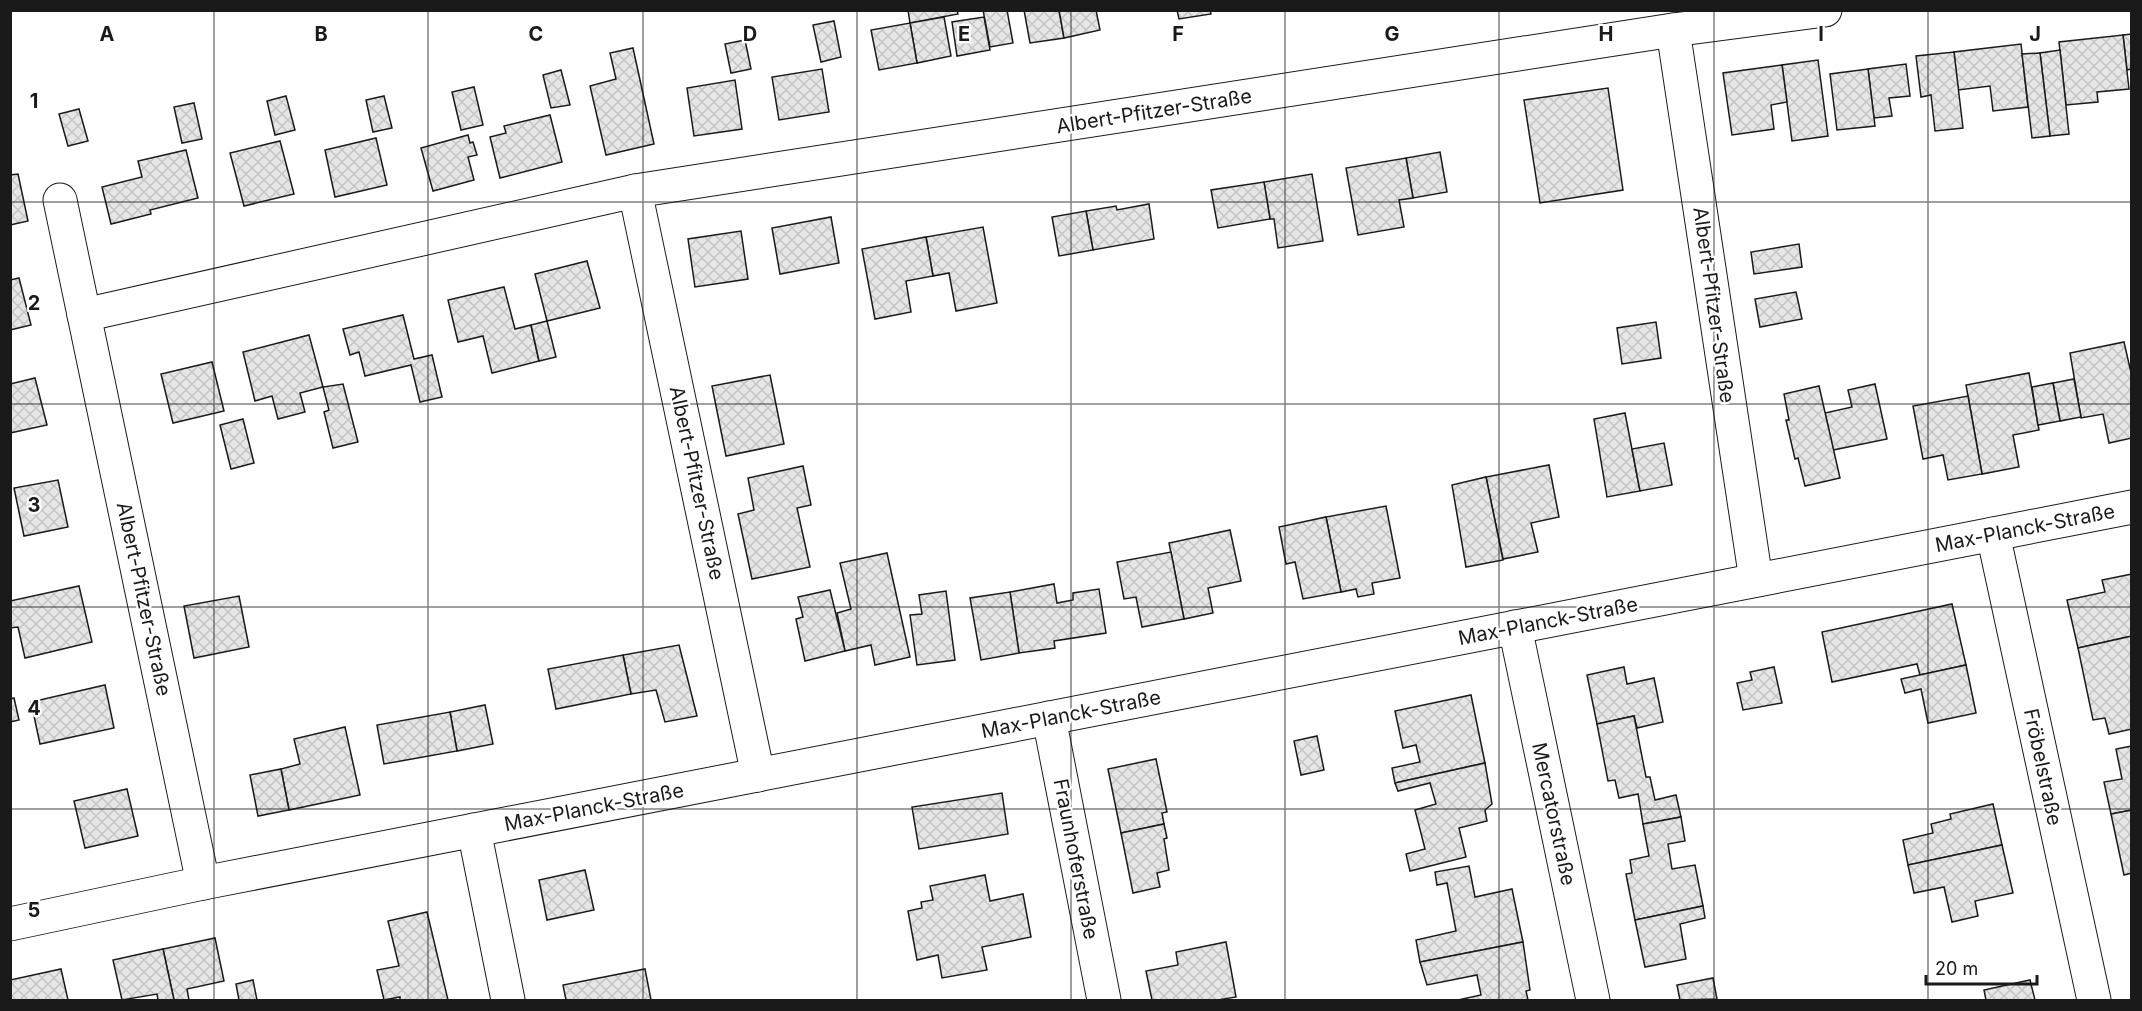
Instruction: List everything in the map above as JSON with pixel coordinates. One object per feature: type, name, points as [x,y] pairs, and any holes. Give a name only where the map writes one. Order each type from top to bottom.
[{"type":"street","name":"Albert-Pfitzer-Straße","points":[[84,315],[635,191],[1673,30],[1825,10]]},
{"type":"street","name":"Albert-Pfitzer-Straße","points":[[1673,30],[1756,580]]},
{"type":"street","name":"Albert-Pfitzer-Straße","points":[[635,191],[758,775]]},
{"type":"street","name":"Albert-Pfitzer-Straße","points":[[60,200],[203,883]]},
{"type":"street","name":"Max-Planck-Straße","points":[[10,924],[203,883],[2132,507]]},
{"type":"street","name":"Fröbelstraße","points":[[1993,534],[2094,1000]]},
{"type":"street","name":"Mercatorstraße","points":[[1515,627],[1593,1000]]},
{"type":"street","name":"Fraunhoferstraße","points":[[1049,718],[1104,1000]]},
{"type":"street","points":[[474,830],[508,1000]]},
{"type":"building","points":[[908,10],[957,10],[958,14],[910,23]]},
{"type":"building","points":[[983,10],[1007,10],[1013,43],[990,47]]},
{"type":"building","points":[[1024,10],[1059,10],[1064,38],[1030,43]]},
{"type":"building","points":[[1059,10],[1096,10],[1100,30],[1064,38]]},
{"type":"building","points":[[1177,10],[1210,10],[1211,14],[1179,19]]},
{"type":"building","points":[[944,17],[951,56],[917,63],[910,23]]},
{"type":"building","points":[[984,17],[990,50],[957,56],[952,22]]},
{"type":"building","points":[[834,21],[841,57],[821,62],[813,25]]},
{"type":"building","points":[[910,23],[917,63],[879,70],[871,30]]},
{"type":"building","points":[[2132,34],[2132,75],[2131,69],[2127,70],[2123,35]]},
{"type":"building","points":[[2123,35],[2129,89],[2097,92],[2098,102],[2066,105],[2059,42]]},
{"type":"building","points":[[745,40],[751,69],[731,73],[725,44]]},
{"type":"building","points":[[2021,44],[2028,107],[1993,111],[1990,86],[1958,90],[1954,52]]},
{"type":"building","points":[[633,48],[654,144],[606,155],[590,86],[616,79],[610,53]]},
{"type":"building","points":[[2060,50],[2069,134],[2050,136],[2040,53]]},
{"type":"building","points":[[1954,52],[1963,128],[1935,131],[1931,95],[1921,97],[1916,56]]},
{"type":"building","points":[[2040,53],[2050,136],[2032,138],[2022,54]]},
{"type":"building","points":[[1818,60],[1828,136],[1792,141],[1782,65]]},
{"type":"building","points":[[1906,64],[1910,96],[1889,98],[1892,116],[1874,118],[1868,69]]},
{"type":"building","points":[[1782,65],[1787,102],[1771,105],[1774,129],[1732,135],[1723,73]]},
{"type":"building","points":[[822,69],[829,112],[779,120],[772,77]]},
{"type":"building","points":[[1868,69],[1875,126],[1837,130],[1830,74]]},
{"type":"building","points":[[561,70],[570,105],[551,108],[543,75]]},
{"type":"building","points":[[735,80],[742,129],[694,136],[687,88]]},
{"type":"building","points":[[474,87],[483,125],[461,130],[452,92]]},
{"type":"building","points":[[1608,88],[1623,190],[1540,203],[1524,100]]},
{"type":"building","points":[[286,96],[295,130],[275,135],[267,101]]},
{"type":"building","points":[[384,96],[392,128],[373,132],[366,100]]},
{"type":"building","points":[[194,103],[202,139],[182,143],[174,107]]},
{"type":"building","points":[[79,109],[88,141],[68,146],[59,114]]},
{"type":"building","points":[[550,115],[562,162],[500,178],[490,137],[506,133],[504,126]]},
{"type":"building","points":[[468,135],[477,155],[468,157],[474,180],[433,191],[421,148]]},
{"type":"building","points":[[376,138],[387,185],[335,197],[325,150]]},
{"type":"building","points":[[280,141],[294,194],[244,206],[230,153]]},
{"type":"building","points":[[186,150],[198,198],[150,210],[151,214],[111,224],[102,187],[142,177],[138,161]]},
{"type":"building","points":[[1440,152],[1447,192],[1413,198],[1406,158]]},
{"type":"building","points":[[1406,158],[1413,198],[1399,200],[1404,227],[1358,235],[1346,168]]},
{"type":"building","points":[[18,174],[28,221],[10,225],[10,175]]},
{"type":"building","points":[[1312,174],[1323,241],[1278,248],[1274,219],[1270,219],[1264,182]]},
{"type":"building","points":[[1264,182],[1270,219],[1218,228],[1211,190]]},
{"type":"building","points":[[1149,204],[1154,239],[1093,250],[1086,211],[1116,206],[1117,210]]},
{"type":"building","points":[[1086,211],[1093,250],[1059,256],[1052,217]]},
{"type":"building","points":[[831,217],[839,263],[780,274],[772,228]]},
{"type":"building","points":[[983,227],[997,303],[956,311],[949,273],[933,276],[926,237]]},
{"type":"building","points":[[741,231],[748,279],[695,287],[688,239]]},
{"type":"building","points":[[926,237],[933,276],[906,281],[911,312],[875,319],[862,249]]},
{"type":"building","points":[[1799,244],[1802,267],[1754,274],[1751,252]]},
{"type":"building","points":[[587,261],[600,308],[547,321],[535,274]]},
{"type":"building","points":[[19,278],[31,325],[10,330],[10,280]]},
{"type":"building","points":[[504,287],[515,329],[531,325],[539,361],[492,373],[483,336],[458,342],[448,300]]},
{"type":"building","points":[[1796,292],[1802,319],[1760,327],[1755,299]]},
{"type":"building","points":[[403,315],[414,359],[432,355],[442,397],[420,402],[411,365],[365,376],[359,352],[350,355],[343,329]]},
{"type":"building","points":[[547,321],[556,357],[539,361],[531,325]]},
{"type":"building","points":[[1656,322],[1661,358],[1622,364],[1617,328]]},
{"type":"building","points":[[309,335],[323,387],[300,393],[305,412],[278,419],[272,396],[255,401],[243,352]]},
{"type":"building","points":[[2124,342],[2132,377],[2132,438],[2109,443],[2103,414],[2081,418],[2070,353]]},
{"type":"building","points":[[212,362],[224,411],[173,423],[161,374]]},
{"type":"building","points":[[2029,373],[2039,430],[2013,435],[2019,467],[1982,474],[1966,385]]},
{"type":"building","points":[[770,375],[784,444],[726,456],[712,386]]},
{"type":"building","points":[[35,378],[47,425],[10,433],[10,384]]},
{"type":"building","points":[[2074,379],[2081,417],[2060,421],[2053,383]]},
{"type":"building","points":[[2053,383],[2060,421],[2038,425],[2032,387]]},
{"type":"building","points":[[343,384],[358,442],[333,448],[324,412],[329,410],[323,387]]},
{"type":"building","points":[[1875,384],[1887,439],[1833,450],[1825,413],[1852,407],[1848,390]]},
{"type":"building","points":[[1819,386],[1840,478],[1805,486],[1798,458],[1795,459],[1786,420],[1789,420],[1784,394]]},
{"type":"building","points":[[1968,396],[1982,474],[1948,480],[1943,455],[1923,459],[1913,406]]},
{"type":"building","points":[[1625,413],[1640,491],[1607,497],[1594,419]]},
{"type":"building","points":[[243,419],[254,463],[231,469],[220,425]]},
{"type":"building","points":[[1664,443],[1672,485],[1640,491],[1632,449]]},
{"type":"building","points":[[1549,465],[1559,517],[1531,523],[1538,552],[1503,559],[1486,477]]},
{"type":"building","points":[[803,466],[811,505],[797,508],[810,567],[752,579],[738,514],[754,510],[748,478]]},
{"type":"building","points":[[1486,477],[1503,560],[1466,567],[1452,485]]},
{"type":"building","points":[[58,480],[68,527],[24,536],[14,488]]},
{"type":"building","points":[[1386,506],[1400,578],[1372,583],[1374,594],[1358,597],[1356,589],[1341,592],[1326,517]]},
{"type":"building","points":[[1326,517],[1341,592],[1303,599],[1295,562],[1286,564],[1279,527]]},
{"type":"building","points":[[1230,530],[1241,581],[1208,588],[1213,613],[1184,619],[1169,543]]},
{"type":"building","points":[[1171,552],[1184,619],[1142,627],[1136,597],[1124,599],[1117,562]]},
{"type":"building","points":[[887,553],[910,657],[875,665],[871,645],[845,651],[837,613],[851,609],[840,563]]},
{"type":"building","points":[[2132,574],[2132,636],[2078,648],[2067,600],[2105,592],[2102,580]]},
{"type":"building","points":[[1054,584],[1057,603],[1073,600],[1073,593],[1099,589],[1106,633],[1054,641],[1055,648],[1019,653],[1010,592]]},
{"type":"building","points":[[79,586],[92,642],[25,658],[18,627],[10,628],[10,601]]},
{"type":"building","points":[[830,590],[845,651],[805,661],[796,619],[803,617],[798,597]]},
{"type":"building","points":[[946,591],[955,660],[917,665],[910,615],[922,614],[919,595]]},
{"type":"building","points":[[1010,592],[1019,653],[981,660],[970,598]]},
{"type":"building","points":[[239,596],[249,647],[194,658],[184,606]]},
{"type":"building","points":[[1952,604],[1966,665],[1920,675],[1917,664],[1832,682],[1822,632]]},
{"type":"building","points":[[2132,636],[2132,729],[2109,734],[2105,718],[2093,720],[2078,648]]},
{"type":"building","points":[[679,645],[697,716],[665,722],[656,690],[631,694],[623,655]]},
{"type":"building","points":[[623,655],[631,694],[556,709],[548,669]]},
{"type":"building","points":[[1966,665],[1976,713],[1928,723],[1921,689],[1905,693],[1901,679]]},
{"type":"building","points":[[1624,667],[1627,684],[1654,678],[1663,722],[1637,728],[1634,716],[1597,724],[1587,675]]},
{"type":"building","points":[[1774,667],[1782,703],[1743,710],[1737,683],[1752,680],[1750,672]]},
{"type":"building","points":[[105,685],[114,728],[40,744],[31,702]]},
{"type":"building","points":[[1471,695],[1485,763],[1395,783],[1392,768],[1420,762],[1416,745],[1403,748],[1395,711]]},
{"type":"building","points":[[14,698],[19,720],[10,722],[10,699]]},
{"type":"building","points":[[485,705],[493,744],[457,751],[450,712]]},
{"type":"building","points":[[450,712],[457,751],[384,764],[377,725]]},
{"type":"building","points":[[1634,716],[1646,777],[1650,777],[1655,800],[1676,795],[1681,817],[1643,824],[1638,794],[1619,798],[1615,780],[1608,781],[1597,724]]},
{"type":"building","points":[[345,727],[360,795],[289,810],[281,769],[300,764],[294,739]]},
{"type":"building","points":[[1317,736],[1324,770],[1301,775],[1294,741]]},
{"type":"building","points":[[2132,746],[2132,810],[2111,814],[2104,782],[2122,779],[2116,749]]},
{"type":"building","points":[[1156,759],[1167,812],[1162,813],[1164,824],[1121,833],[1108,769]]},
{"type":"building","points":[[1485,763],[1492,804],[1485,810],[1487,821],[1459,828],[1466,857],[1410,871],[1406,854],[1425,849],[1415,810],[1436,804],[1430,783],[1398,791],[1395,783]]},
{"type":"building","points":[[281,769],[289,810],[258,816],[250,775]]},
{"type":"building","points":[[127,789],[138,836],[85,848],[74,801]]},
{"type":"building","points":[[1002,793],[1008,834],[919,849],[912,807]]},
{"type":"building","points":[[1993,804],[2002,845],[1908,865],[1903,840],[1933,833],[1931,824],[1951,819],[1950,814]]},
{"type":"building","points":[[2132,810],[2132,873],[2124,875],[2111,814]]},
{"type":"building","points":[[1681,817],[1685,841],[1668,844],[1672,869],[1695,865],[1703,906],[1635,920],[1626,874],[1632,873],[1630,860],[1649,856],[1643,824]]},
{"type":"building","points":[[1164,824],[1169,870],[1157,873],[1160,887],[1133,893],[1121,833]]},
{"type":"building","points":[[2002,845],[2013,893],[1975,901],[1978,916],[1952,922],[1944,887],[1914,893],[1908,865]]},
{"type":"building","points":[[1469,866],[1475,897],[1512,889],[1523,942],[1420,962],[1416,940],[1456,931],[1447,883],[1437,885],[1435,872]]},
{"type":"building","points":[[585,870],[594,910],[547,920],[539,880]]},
{"type":"building","points":[[985,875],[990,901],[1023,894],[1031,937],[982,947],[987,970],[942,978],[938,955],[917,960],[908,911],[922,908],[921,902],[933,900],[930,886]]},
{"type":"building","points":[[1703,906],[1705,918],[1680,924],[1686,959],[1645,967],[1635,920]]},
{"type":"building","points":[[427,912],[448,1000],[400,1000],[400,997],[384,1000],[377,970],[399,966],[388,921]]},
{"type":"building","points":[[215,938],[224,981],[187,989],[189,1000],[174,1000],[163,949]]},
{"type":"building","points":[[1226,942],[1236,997],[1218,1000],[1152,1000],[1146,971],[1178,965],[1176,952]]},
{"type":"building","points":[[1523,942],[1530,990],[1526,991],[1528,1000],[1458,1000],[1481,995],[1477,975],[1427,985],[1420,962]]},
{"type":"building","points":[[163,949],[174,1000],[158,1000],[157,994],[122,1000],[113,960]]},
{"type":"building","points":[[61,969],[68,1000],[10,1000],[10,980]]},
{"type":"building","points":[[645,969],[651,1000],[566,1000],[563,985]]},
{"type":"building","points":[[1713,978],[1717,999],[1680,1000],[1677,985]]},
{"type":"building","points":[[253,980],[257,1000],[239,1000],[236,984]]},
{"type":"building","points":[[2030,980],[2035,1000],[1986,1000],[1984,990]]}]
